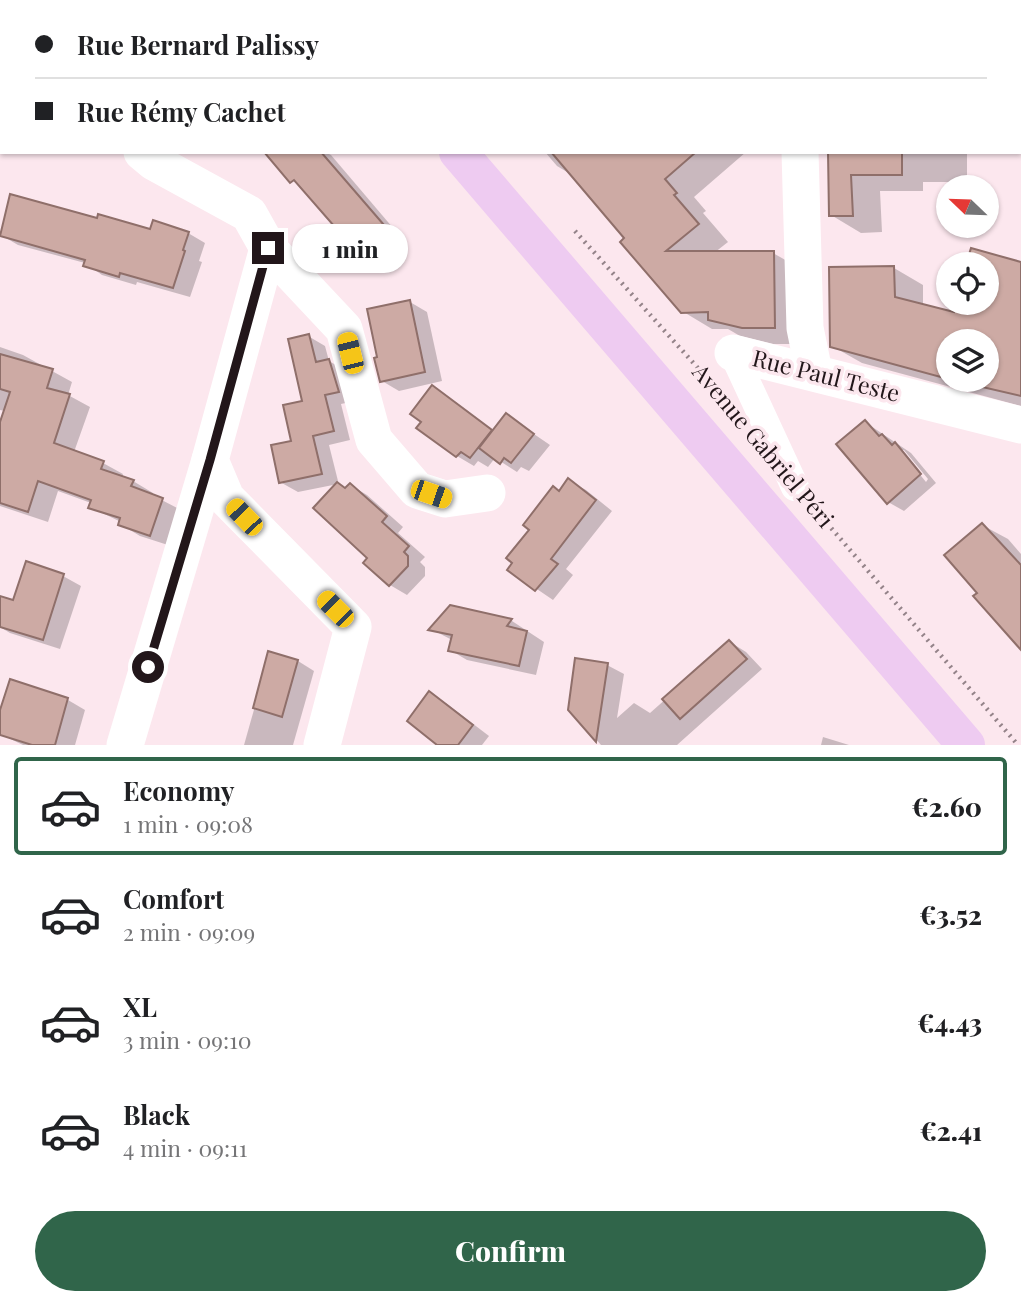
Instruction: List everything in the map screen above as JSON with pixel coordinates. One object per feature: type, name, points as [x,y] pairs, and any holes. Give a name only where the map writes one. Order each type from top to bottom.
[{"type":"main road","name":"Avenue Gabriel Péri","points":[[459,154],[965,745]]},
{"type":"street","points":[[144,154],[154,162],[249,214],[268,248],[344,329],[374,440],[417,490],[445,499],[486,493]]},
{"type":"street","points":[[800,154],[805,328],[814,372]]},
{"type":"street","points":[[125,745],[210,460],[268,248]]},
{"type":"street","name":"Rue Paul Teste","points":[[733,354],[1021,425]]},
{"type":"street","name":"Rue Paul Teste","points":[[733,354],[795,487]]},
{"type":"street","points":[[210,460],[226,498],[353,627],[322,745]]},
{"type":"path","name":"Avenue Gabriel Péri","points":[[567,223],[721,394]]},
{"type":"path","name":"Avenue Gabriel Péri","points":[[795,487],[1018,745]]},
{"type":"building","points":[[266,154],[323,154],[384,225],[355,250],[294,180],[290,183]]},
{"type":"building","points":[[553,154],[694,154],[665,179],[677,193],[674,195],[699,224],[666,251],[774,251],[775,328],[742,328],[708,320],[708,312],[681,313],[620,242],[624,238]]},
{"type":"building","points":[[828,154],[902,154],[902,175],[851,175],[853,216],[829,216]]},
{"type":"building","points":[[10,194],[97,218],[98,214],[150,229],[153,220],[189,232],[173,288],[120,273],[119,277],[83,266],[85,260],[0,236]]},
{"type":"building","points":[[971,248],[985,252],[970,252]]},
{"type":"building","points":[[999,256],[1021,262],[1021,396],[999,391],[999,329],[936,329],[936,376],[830,347],[829,267],[894,266],[895,297],[936,307],[936,315],[999,315]]},
{"type":"building","points":[[410,300],[425,372],[380,382],[367,309]]},
{"type":"building","points":[[309,334],[316,362],[329,359],[339,392],[325,395],[334,431],[313,436],[322,474],[279,483],[271,445],[291,441],[283,405],[302,401],[288,339]]},
{"type":"building","points":[[0,354],[53,369],[47,388],[70,394],[54,443],[104,461],[101,469],[134,480],[131,486],[163,498],[150,536],[118,525],[120,518],[88,508],[91,500],[38,481],[28,512],[0,503],[0,422],[10,392],[0,389]]},
{"type":"building","points":[[432,385],[492,430],[470,458],[461,452],[456,457],[416,428],[421,422],[410,414]]},
{"type":"building","points":[[506,413],[534,434],[511,463],[504,458],[500,464],[479,448]]},
{"type":"building","points":[[865,420],[879,436],[882,434],[892,445],[895,442],[921,474],[887,504],[836,444]]},
{"type":"building","points":[[568,478],[596,500],[551,559],[558,564],[535,591],[507,570],[512,563],[506,558],[529,530],[523,525],[553,486],[559,491]]},
{"type":"building","points":[[337,482],[345,488],[350,483],[387,516],[382,522],[409,546],[404,552],[408,556],[408,566],[389,586],[363,563],[367,558],[313,508]]},
{"type":"building","points":[[982,523],[1021,565],[1021,650],[973,596],[977,593],[944,555]]},
{"type":"building","points":[[26,561],[64,574],[43,640],[0,627],[0,596],[13,600]]},
{"type":"building","points":[[450,605],[512,619],[507,626],[527,631],[519,666],[448,651],[452,635],[428,630]]},
{"type":"building","points":[[729,640],[747,659],[680,719],[662,699]]},
{"type":"building","points":[[268,651],[298,660],[282,717],[253,708]]},
{"type":"building","points":[[575,658],[608,663],[596,742],[568,710]]},
{"type":"building","points":[[10,679],[68,698],[55,745],[32,745],[0,735],[0,710]]},
{"type":"building","points":[[429,691],[473,725],[458,745],[437,745],[407,721]]},
{"type":"route","points":[[148,667],[210,460],[268,248]]}]
